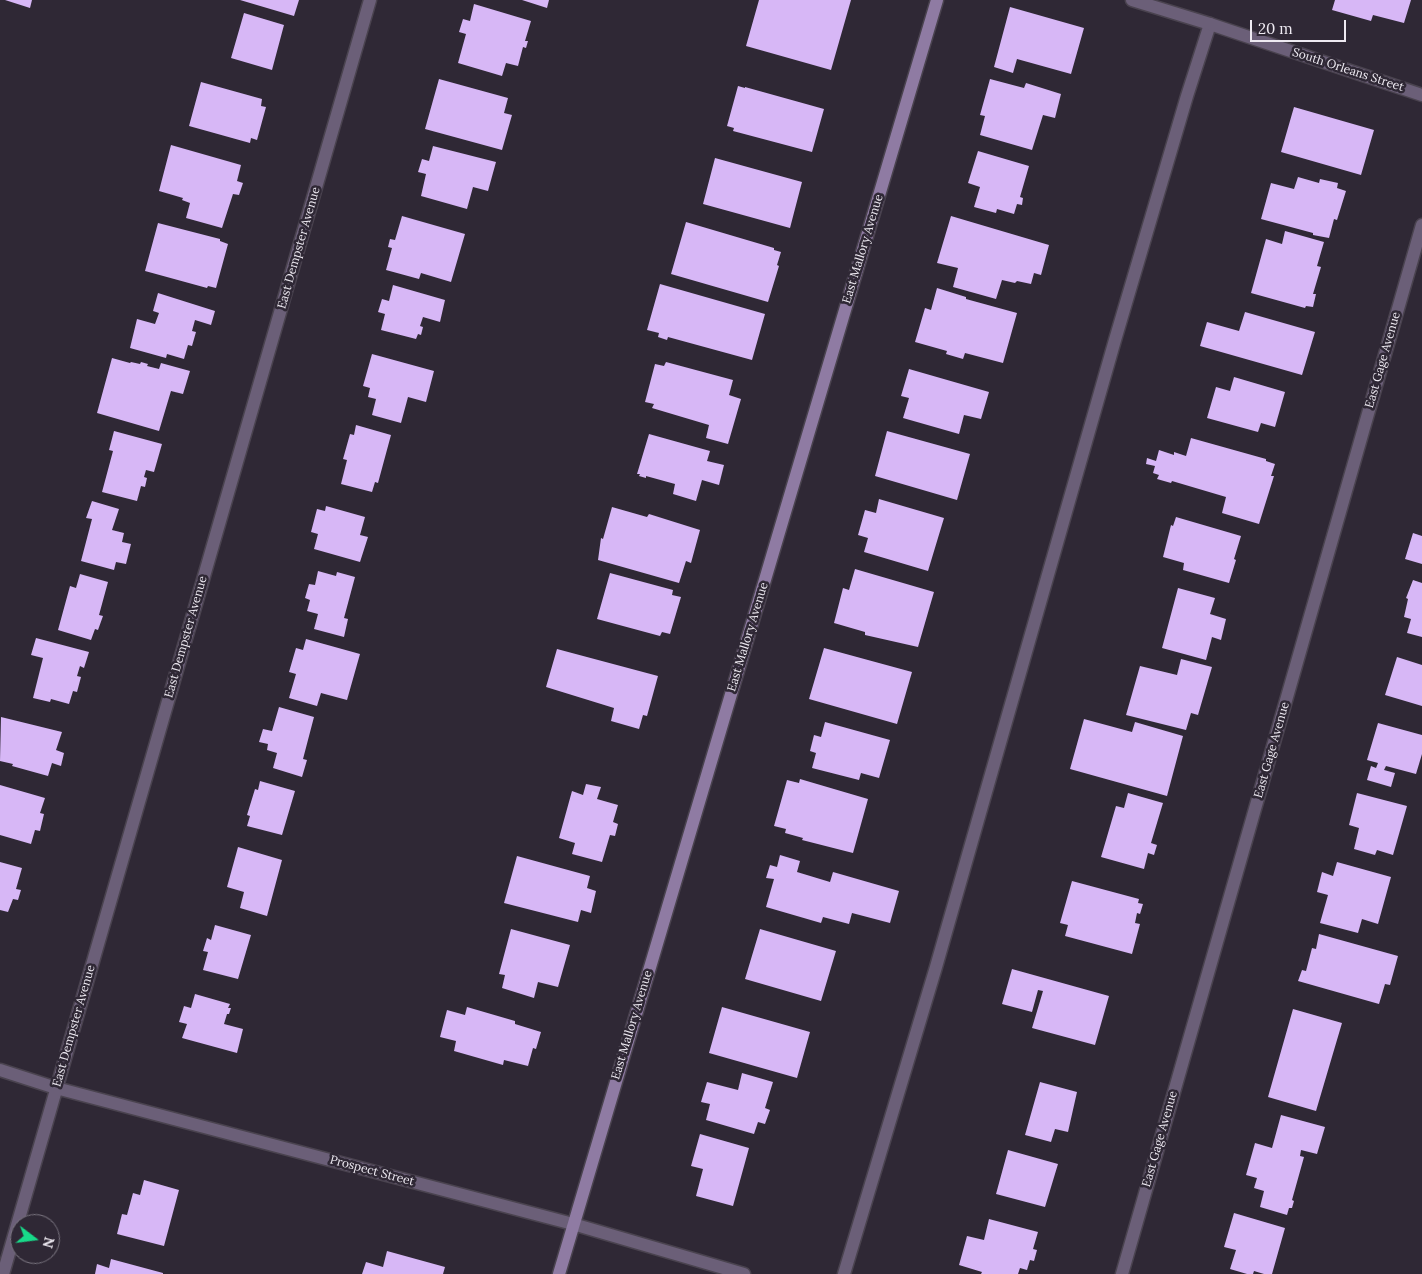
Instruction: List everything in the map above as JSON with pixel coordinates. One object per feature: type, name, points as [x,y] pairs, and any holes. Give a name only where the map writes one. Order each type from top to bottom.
[{"type":"main road","name":"East Mallory Avenue","points":[[559,1274],[937,0]]},
{"type":"street","name":"East Dempster Avenue","points":[[3,1274],[370,0]]},
{"type":"street","name":"South Orleans Street","points":[[1132,0],[1422,95]]},
{"type":"street","points":[[844,1274],[936,967],[1115,340],[1184,105],[1210,24]]},
{"type":"street","name":"East Gage Avenue","points":[[1122,1274],[1422,225]]},
{"type":"street","name":"Prospect Street","points":[[0,1070],[56,1088],[573,1224],[744,1274]]},
{"type":"building","points":[[5,0],[32,0],[30,8]]},
{"type":"building","points":[[240,0],[299,0],[294,16]]},
{"type":"building","points":[[522,0],[549,0],[547,8]]},
{"type":"building","points":[[759,0],[851,0],[831,70],[746,46]]},
{"type":"building","points":[[1335,0],[1411,0],[1404,23],[1373,15],[1371,21],[1332,10]]},
{"type":"building","points":[[474,4],[531,21],[525,41],[528,41],[526,48],[523,47],[518,66],[506,63],[502,76],[458,63],[466,34],[459,32],[463,19],[470,21]]},
{"type":"building","points":[[1010,7],[1084,28],[1071,74],[1017,59],[1013,73],[994,67]]},
{"type":"building","points":[[244,13],[284,25],[272,70],[231,58]]},
{"type":"building","points":[[439,79],[508,98],[504,113],[512,115],[502,150],[425,129]]},
{"type":"building","points":[[990,79],[1024,88],[1026,83],[1061,94],[1055,118],[1043,115],[1032,150],[980,135],[985,116],[980,115]]},
{"type":"building","points":[[201,82],[262,99],[261,106],[266,107],[257,140],[251,138],[250,143],[189,126]]},
{"type":"building","points":[[738,86],[824,109],[812,152],[733,131],[734,128],[727,126]]},
{"type":"building","points":[[1294,107],[1374,130],[1361,175],[1281,152]]},
{"type":"building","points":[[171,145],[241,165],[237,181],[243,183],[239,195],[233,194],[222,228],[186,218],[190,203],[182,200],[183,198],[159,191]]},
{"type":"building","points":[[433,146],[496,162],[488,191],[473,187],[467,209],[421,196],[426,174],[418,172],[422,159],[429,161]]},
{"type":"building","points":[[978,151],[1029,166],[1020,197],[1023,198],[1022,205],[1017,204],[1014,214],[997,209],[996,213],[974,207],[980,187],[968,183]]},
{"type":"building","points":[[715,158],[802,182],[790,228],[703,204]]},
{"type":"building","points":[[1298,177],[1319,183],[1320,179],[1338,183],[1337,188],[1346,191],[1337,220],[1334,219],[1329,238],[1261,219],[1271,183],[1294,189]]},
{"type":"building","points":[[402,216],[465,234],[451,282],[421,273],[419,279],[386,270],[392,248],[388,247],[390,239],[395,240]]},
{"type":"building","points":[[951,216],[1049,245],[1041,275],[1034,273],[1031,284],[1002,280],[996,299],[953,287],[958,268],[937,263]]},
{"type":"building","points":[[686,222],[774,248],[774,250],[781,252],[777,265],[779,266],[768,302],[671,274]]},
{"type":"building","points":[[158,223],[220,239],[220,241],[228,244],[216,288],[208,286],[207,288],[145,271]]},
{"type":"building","points":[[1285,231],[1324,242],[1317,266],[1321,267],[1313,294],[1316,294],[1313,307],[1306,306],[1305,308],[1251,293],[1266,239],[1282,244]]},
{"type":"building","points":[[660,284],[765,314],[752,360],[668,337],[667,340],[658,337],[659,333],[647,330]]},
{"type":"building","points":[[393,285],[445,300],[440,322],[423,317],[420,326],[423,327],[421,335],[418,334],[416,339],[381,330],[385,314],[378,312],[382,299],[389,301]]},
{"type":"building","points":[[937,288],[966,297],[966,299],[1017,313],[1003,363],[965,353],[963,359],[946,354],[947,351],[915,342],[925,308],[931,310]]},
{"type":"building","points":[[158,293],[215,311],[211,325],[195,320],[192,331],[196,332],[192,346],[188,345],[184,359],[167,354],[166,358],[130,348],[137,319],[155,324],[159,313],[153,311]]},
{"type":"building","points":[[1245,312],[1315,332],[1302,375],[1200,346],[1207,322],[1239,331]]},
{"type":"building","points":[[372,354],[434,371],[426,402],[408,397],[401,423],[372,415],[376,399],[368,397],[370,388],[363,386]]},
{"type":"building","points":[[112,358],[130,363],[140,364],[141,362],[148,364],[147,366],[159,369],[161,363],[190,371],[183,394],[171,391],[159,431],[97,413]]},
{"type":"building","points":[[666,362],[733,380],[729,395],[741,399],[728,444],[706,438],[709,425],[652,408],[654,404],[645,402],[655,364],[664,366]]},
{"type":"building","points":[[909,369],[989,392],[981,419],[964,415],[959,434],[903,418],[909,398],[901,396]]},
{"type":"building","points":[[1234,377],[1285,392],[1275,427],[1261,423],[1258,432],[1207,418],[1216,387],[1230,391]]},
{"type":"building","points":[[356,425],[391,435],[378,483],[375,482],[372,492],[341,484],[347,460],[343,459],[350,434],[354,435]]},
{"type":"building","points":[[114,431],[162,444],[154,472],[146,470],[144,477],[147,478],[145,487],[141,486],[137,501],[102,492],[113,451],[109,450]]},
{"type":"building","points":[[887,431],[970,454],[957,500],[875,476]]},
{"type":"building","points":[[649,434],[710,451],[707,461],[724,465],[719,485],[702,480],[696,501],[673,494],[675,484],[646,476],[646,478],[639,476],[640,474],[637,474]]},
{"type":"building","points":[[1191,438],[1266,459],[1266,461],[1275,464],[1271,476],[1274,476],[1259,524],[1222,513],[1226,497],[1172,481],[1171,483],[1157,479],[1159,475],[1153,473],[1155,466],[1146,464],[1147,458],[1156,461],[1159,450],[1174,455],[1174,452],[1186,456]]},
{"type":"building","points":[[879,499],[944,518],[928,571],[864,552],[868,538],[858,535],[865,510],[876,513]]},
{"type":"building","points":[[92,501],[119,509],[112,530],[124,533],[122,542],[131,544],[126,564],[116,562],[114,570],[81,561],[92,519],[86,518]]},
{"type":"building","points":[[326,506],[365,517],[360,535],[368,537],[360,562],[314,549],[318,534],[311,532],[317,509],[325,511]]},
{"type":"building","points":[[612,507],[647,517],[649,514],[700,530],[691,563],[686,561],[679,583],[598,560],[601,538],[603,539]]},
{"type":"building","points":[[1176,517],[1241,536],[1229,583],[1183,570],[1184,563],[1163,557],[1171,525],[1173,526]]},
{"type":"building","points":[[1413,533],[1422,536],[1422,564],[1405,559]]},
{"type":"building","points":[[855,569],[934,592],[918,647],[865,635],[865,632],[834,623],[843,588],[849,590]]},
{"type":"building","points":[[318,571],[336,576],[337,572],[355,577],[344,618],[348,619],[344,637],[314,629],[318,614],[307,611],[310,600],[305,598],[309,584],[315,585]]},
{"type":"building","points":[[610,573],[673,590],[672,595],[681,597],[670,634],[662,632],[660,636],[597,619]]},
{"type":"building","points":[[80,574],[108,582],[99,615],[103,616],[98,630],[95,629],[91,640],[58,630],[70,586],[76,588]]},
{"type":"building","points":[[1413,580],[1422,583],[1422,637],[1407,633],[1411,619],[1404,617],[1408,599],[1406,598]]},
{"type":"building","points":[[1178,588],[1215,598],[1210,614],[1226,619],[1221,640],[1212,637],[1206,660],[1162,648]]},
{"type":"building","points":[[36,638],[89,652],[84,668],[80,666],[77,676],[81,677],[77,692],[73,691],[69,704],[51,699],[50,702],[33,698],[43,658],[31,655]]},
{"type":"building","points":[[306,639],[360,654],[347,700],[321,693],[317,706],[289,698],[296,674],[289,672],[296,648],[303,650]]},
{"type":"building","points":[[824,648],[912,672],[897,724],[809,699]]},
{"type":"building","points":[[557,649],[658,676],[647,716],[643,715],[639,729],[611,721],[614,708],[546,687]]},
{"type":"building","points":[[1397,657],[1422,665],[1422,706],[1385,695]]},
{"type":"building","points":[[1181,659],[1212,667],[1198,715],[1191,713],[1186,730],[1126,715],[1140,666],[1177,675]]},
{"type":"building","points":[[279,707],[314,717],[303,759],[307,760],[302,777],[273,768],[277,753],[267,750],[268,744],[259,742],[263,729],[272,731]]},
{"type":"building","points":[[1,717],[62,732],[56,750],[64,753],[61,766],[52,763],[48,776],[0,761]]},
{"type":"building","points":[[1084,719],[1132,732],[1135,722],[1183,736],[1167,796],[1070,769]]},
{"type":"building","points":[[825,722],[890,740],[879,778],[861,773],[859,780],[812,768],[816,753],[810,751],[814,735],[821,737]]},
{"type":"building","points":[[1378,723],[1422,735],[1422,754],[1416,774],[1386,766],[1384,770],[1395,773],[1391,787],[1367,780],[1371,766],[1376,768],[1378,763],[1367,760]]},
{"type":"building","points":[[800,779],[868,799],[853,853],[802,840],[803,838],[785,833],[786,829],[774,826],[787,780],[799,783]]},
{"type":"building","points":[[260,781],[295,791],[282,835],[247,826],[250,816],[247,815],[255,789],[258,790]]},
{"type":"building","points":[[586,784],[601,787],[597,799],[618,805],[613,822],[618,824],[615,836],[610,835],[602,862],[572,854],[575,843],[559,838],[572,791],[583,795]]},
{"type":"building","points":[[0,785],[45,798],[40,813],[44,814],[40,831],[35,830],[31,844],[0,835]]},
{"type":"building","points":[[1128,793],[1163,803],[1151,843],[1157,845],[1154,855],[1148,853],[1144,869],[1101,857],[1116,806],[1124,808]]},
{"type":"building","points":[[1357,793],[1407,806],[1393,855],[1377,850],[1375,855],[1354,849],[1359,828],[1349,825]]},
{"type":"building","points":[[238,847],[282,860],[267,916],[240,908],[244,892],[227,887]]},
{"type":"building","points":[[780,855],[800,861],[797,872],[830,882],[833,872],[899,891],[890,923],[852,913],[849,924],[823,917],[821,923],[766,907],[774,879],[766,878],[770,865],[777,867]]},
{"type":"building","points":[[517,856],[590,876],[587,888],[596,891],[591,913],[581,910],[578,922],[504,903]]},
{"type":"building","points":[[0,862],[22,868],[16,889],[21,890],[18,900],[13,899],[8,912],[0,910]]},
{"type":"building","points":[[1337,862],[1391,877],[1378,924],[1362,919],[1358,933],[1320,923],[1328,895],[1317,892],[1322,872],[1333,876]]},
{"type":"building","points":[[1072,881],[1139,899],[1138,903],[1143,904],[1140,914],[1137,913],[1135,923],[1140,924],[1132,954],[1065,936],[1068,925],[1060,923]]},
{"type":"building","points":[[215,925],[251,935],[238,979],[203,970],[208,952],[203,951],[207,938],[211,940]]},
{"type":"building","points":[[511,929],[570,945],[558,987],[538,982],[534,998],[502,988],[505,975],[499,974]]},
{"type":"building","points":[[760,929],[836,951],[821,1001],[745,979]]},
{"type":"building","points":[[1319,934],[1398,956],[1390,985],[1385,984],[1379,1004],[1298,981],[1302,970],[1306,971],[1312,948],[1316,949]]},
{"type":"building","points":[[1012,969],[1109,996],[1095,1045],[1032,1028],[1043,991],[1038,990],[1032,1012],[1002,1004]]},
{"type":"building","points":[[195,994],[230,1004],[228,1008],[231,1008],[224,1024],[243,1029],[237,1053],[182,1038],[187,1024],[179,1022],[184,1006],[191,1008]]},
{"type":"building","points":[[467,1007],[515,1021],[515,1024],[541,1032],[536,1049],[533,1048],[528,1066],[504,1060],[503,1065],[454,1051],[456,1041],[440,1037],[447,1010],[465,1015]]},
{"type":"building","points":[[722,1007],[810,1032],[797,1078],[709,1053]]},
{"type":"building","points":[[1293,1009],[1342,1023],[1316,1111],[1268,1097]]},
{"type":"building","points":[[742,1073],[773,1082],[765,1108],[770,1110],[765,1124],[758,1122],[754,1134],[706,1120],[710,1104],[701,1102],[707,1082],[738,1090]]},
{"type":"building","points":[[1040,1082],[1077,1092],[1068,1132],[1055,1129],[1051,1142],[1025,1135]]},
{"type":"building","points":[[1281,1115],[1325,1127],[1317,1154],[1301,1150],[1300,1156],[1304,1157],[1292,1200],[1294,1201],[1292,1208],[1289,1208],[1287,1215],[1260,1207],[1264,1191],[1254,1188],[1257,1178],[1246,1175],[1255,1143],[1272,1148]]},
{"type":"building","points":[[700,1134],[749,1148],[733,1206],[696,1196],[703,1169],[691,1166]]},
{"type":"building","points":[[1008,1150],[1058,1164],[1045,1207],[996,1194]]},
{"type":"building","points":[[144,1180],[179,1190],[164,1246],[117,1234],[122,1214],[127,1215],[133,1193],[140,1195]]},
{"type":"building","points":[[1234,1213],[1285,1228],[1272,1274],[1254,1271],[1253,1274],[1247,1274],[1230,1269],[1236,1250],[1224,1247]]},
{"type":"building","points":[[989,1219],[1038,1232],[1033,1249],[1037,1250],[1034,1261],[1030,1260],[1027,1270],[1020,1268],[1018,1274],[981,1274],[982,1272],[959,1265],[967,1236],[984,1240]]},
{"type":"building","points":[[387,1251],[445,1267],[443,1274],[362,1274],[366,1262],[383,1267]]},
{"type":"building","points":[[111,1259],[163,1274],[95,1274],[97,1264],[109,1268]]}]
